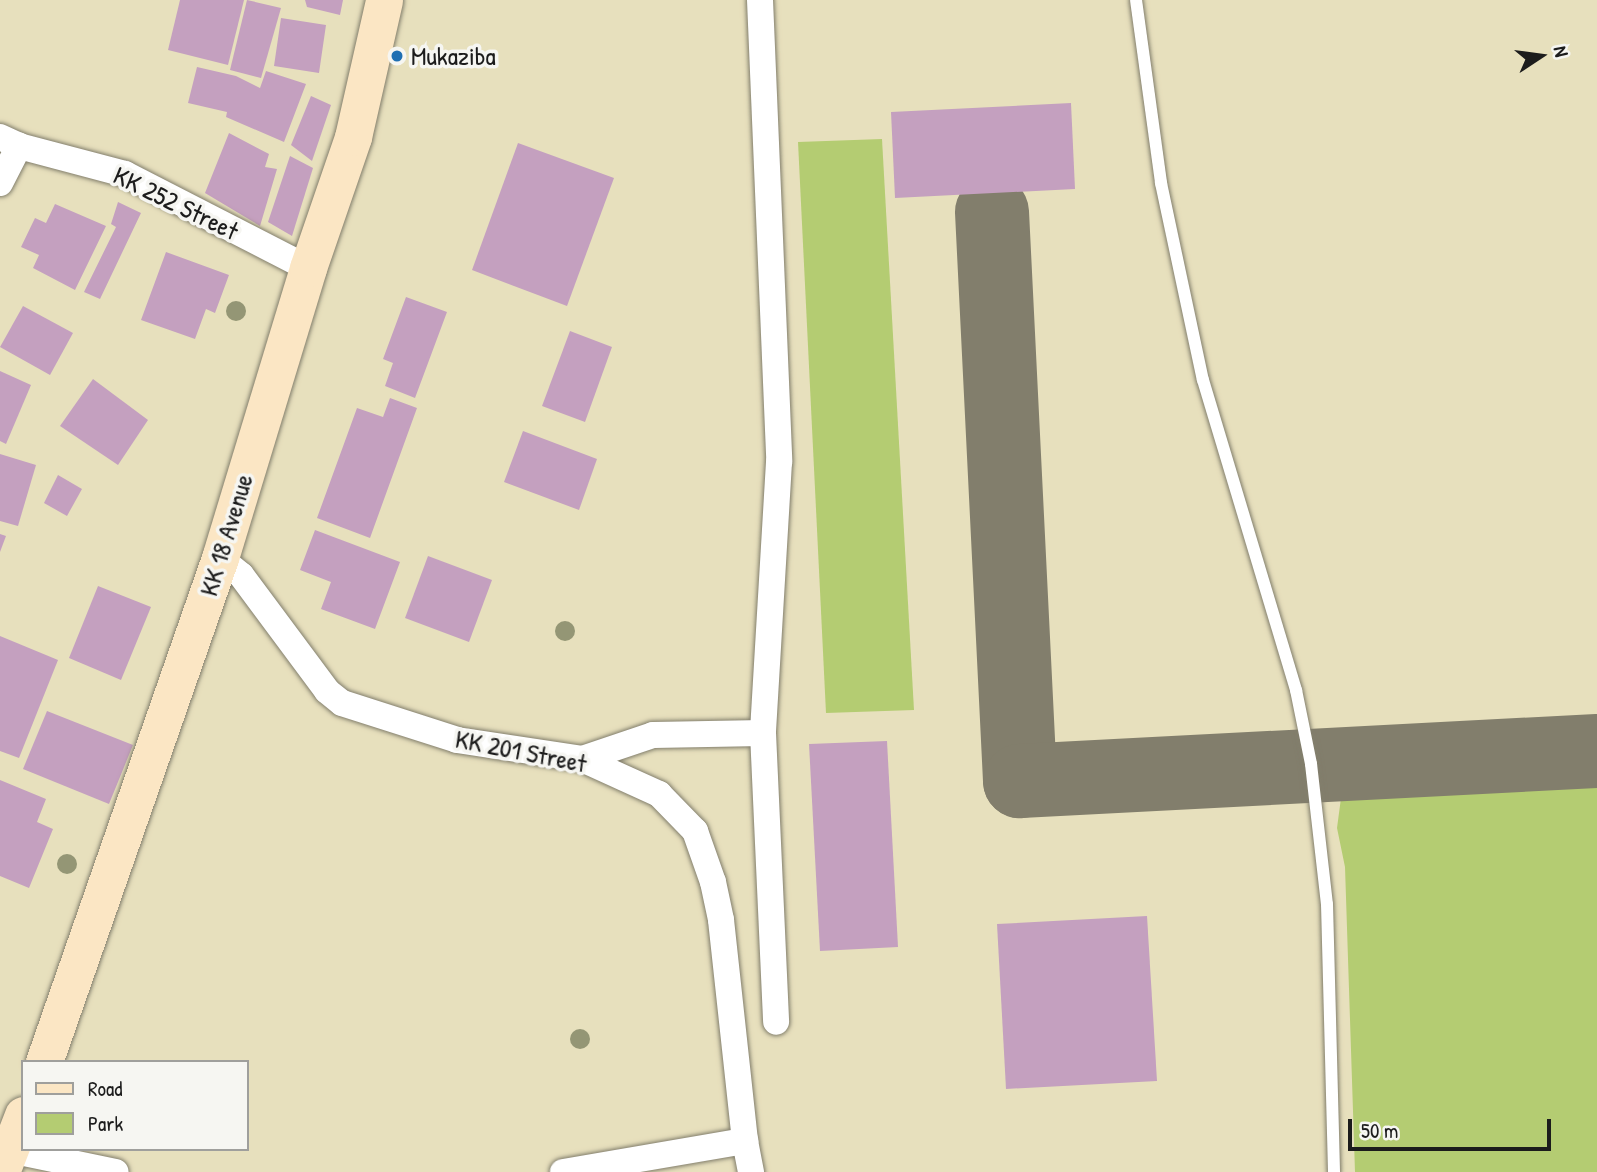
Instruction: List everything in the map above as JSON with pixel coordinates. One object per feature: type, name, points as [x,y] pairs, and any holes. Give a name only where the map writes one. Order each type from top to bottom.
[{"type":"main road","name":"KK 18 Avenue","points":[[45,1060],[220,558],[308,268],[353,137],[384,0]]},
{"type":"main road","points":[[3,1157],[21,1119]]},
{"type":"street","points":[[760,0],[779,462],[763,733],[776,1022]]},
{"type":"street","name":"KK 252 Street","points":[[10,142],[125,174],[308,268]]},
{"type":"street","points":[[0,183],[10,142]]},
{"type":"street","name":"KK 201 Street","points":[[220,558],[241,575],[327,691],[342,703],[457,740],[582,759],[659,794],[695,831],[713,882],[721,920],[745,1141],[751,1172]]},
{"type":"street","points":[[582,759],[653,735],[763,733]]},
{"type":"street","points":[[563,1172],[745,1141]]},
{"type":"street","points":[[3,1157],[116,1172]]},
{"type":"lane","points":[[1136,0],[1161,183],[1203,380],[1296,690],[1311,764],[1327,904],[1334,1172]]},
{"type":"green space","points":[[882,139],[914,710],[826,713],[798,142]]},
{"type":"green space","points":[[1597,774],[1597,1172],[1355,1172],[1345,867],[1337,828],[1341,798],[1348,784]]},
{"type":"building","points":[[180,0],[244,0],[228,65],[168,50]]},
{"type":"building","points":[[247,0],[281,8],[261,78],[230,70]]},
{"type":"building","points":[[305,0],[343,0],[340,15],[307,7]]},
{"type":"building","points":[[281,18],[326,25],[319,73],[274,66]]},
{"type":"building","points":[[197,67],[236,76],[260,88],[266,71],[306,84],[284,142],[226,117],[227,112],[188,103]]},
{"type":"building","points":[[311,96],[331,105],[312,161],[291,145]]},
{"type":"building","points":[[1071,103],[1075,189],[895,198],[891,112]]},
{"type":"building","points":[[229,133],[269,154],[265,167],[277,169],[260,226],[205,193]]},
{"type":"building","points":[[518,143],[614,178],[567,306],[472,270]]},
{"type":"building","points":[[290,156],[313,168],[292,236],[268,222]]},
{"type":"building","points":[[118,202],[141,213],[100,299],[84,292],[116,227],[111,224]]},
{"type":"building","points":[[55,204],[106,226],[75,290],[33,268],[39,255],[21,247],[35,218],[46,223]]},
{"type":"building","points":[[166,252],[229,275],[215,313],[206,309],[195,339],[141,320]]},
{"type":"building","points":[[406,297],[447,312],[415,398],[385,386],[393,363],[383,359]]},
{"type":"building","points":[[23,306],[73,333],[50,375],[0,347]]},
{"type":"building","points":[[570,331],[612,347],[585,422],[542,406]]},
{"type":"building","points":[[0,371],[31,385],[6,444],[0,441]]},
{"type":"building","points":[[93,379],[148,420],[118,465],[60,426]]},
{"type":"building","points":[[390,398],[417,408],[370,538],[317,518],[357,408],[383,417]]},
{"type":"building","points":[[523,431],[597,459],[579,510],[504,482]]},
{"type":"building","points":[[0,454],[36,465],[18,526],[0,521]]},
{"type":"building","points":[[58,475],[82,489],[67,516],[44,503]]},
{"type":"building","points":[[315,530],[400,562],[375,629],[321,609],[331,582],[300,570]]},
{"type":"building","points":[[0,534],[6,536],[0,552]]},
{"type":"building","points":[[428,556],[492,580],[469,642],[405,618]]},
{"type":"building","points":[[98,586],[151,607],[121,680],[69,658]]},
{"type":"building","points":[[0,636],[58,660],[19,758],[0,751]]},
{"type":"building","points":[[47,711],[133,745],[109,804],[23,769]]},
{"type":"building","points":[[887,741],[898,947],[820,951],[809,744]]},
{"type":"building","points":[[0,780],[46,799],[37,822],[53,829],[29,888],[0,876]]},
{"type":"building","points":[[1147,916],[1157,1081],[1006,1089],[997,924]]},
{"type":"taxiway","points":[[992,212],[1020,781],[1597,751]]},
{"type":"place","name":"Mukaziba","points":[[397,56]]}]
